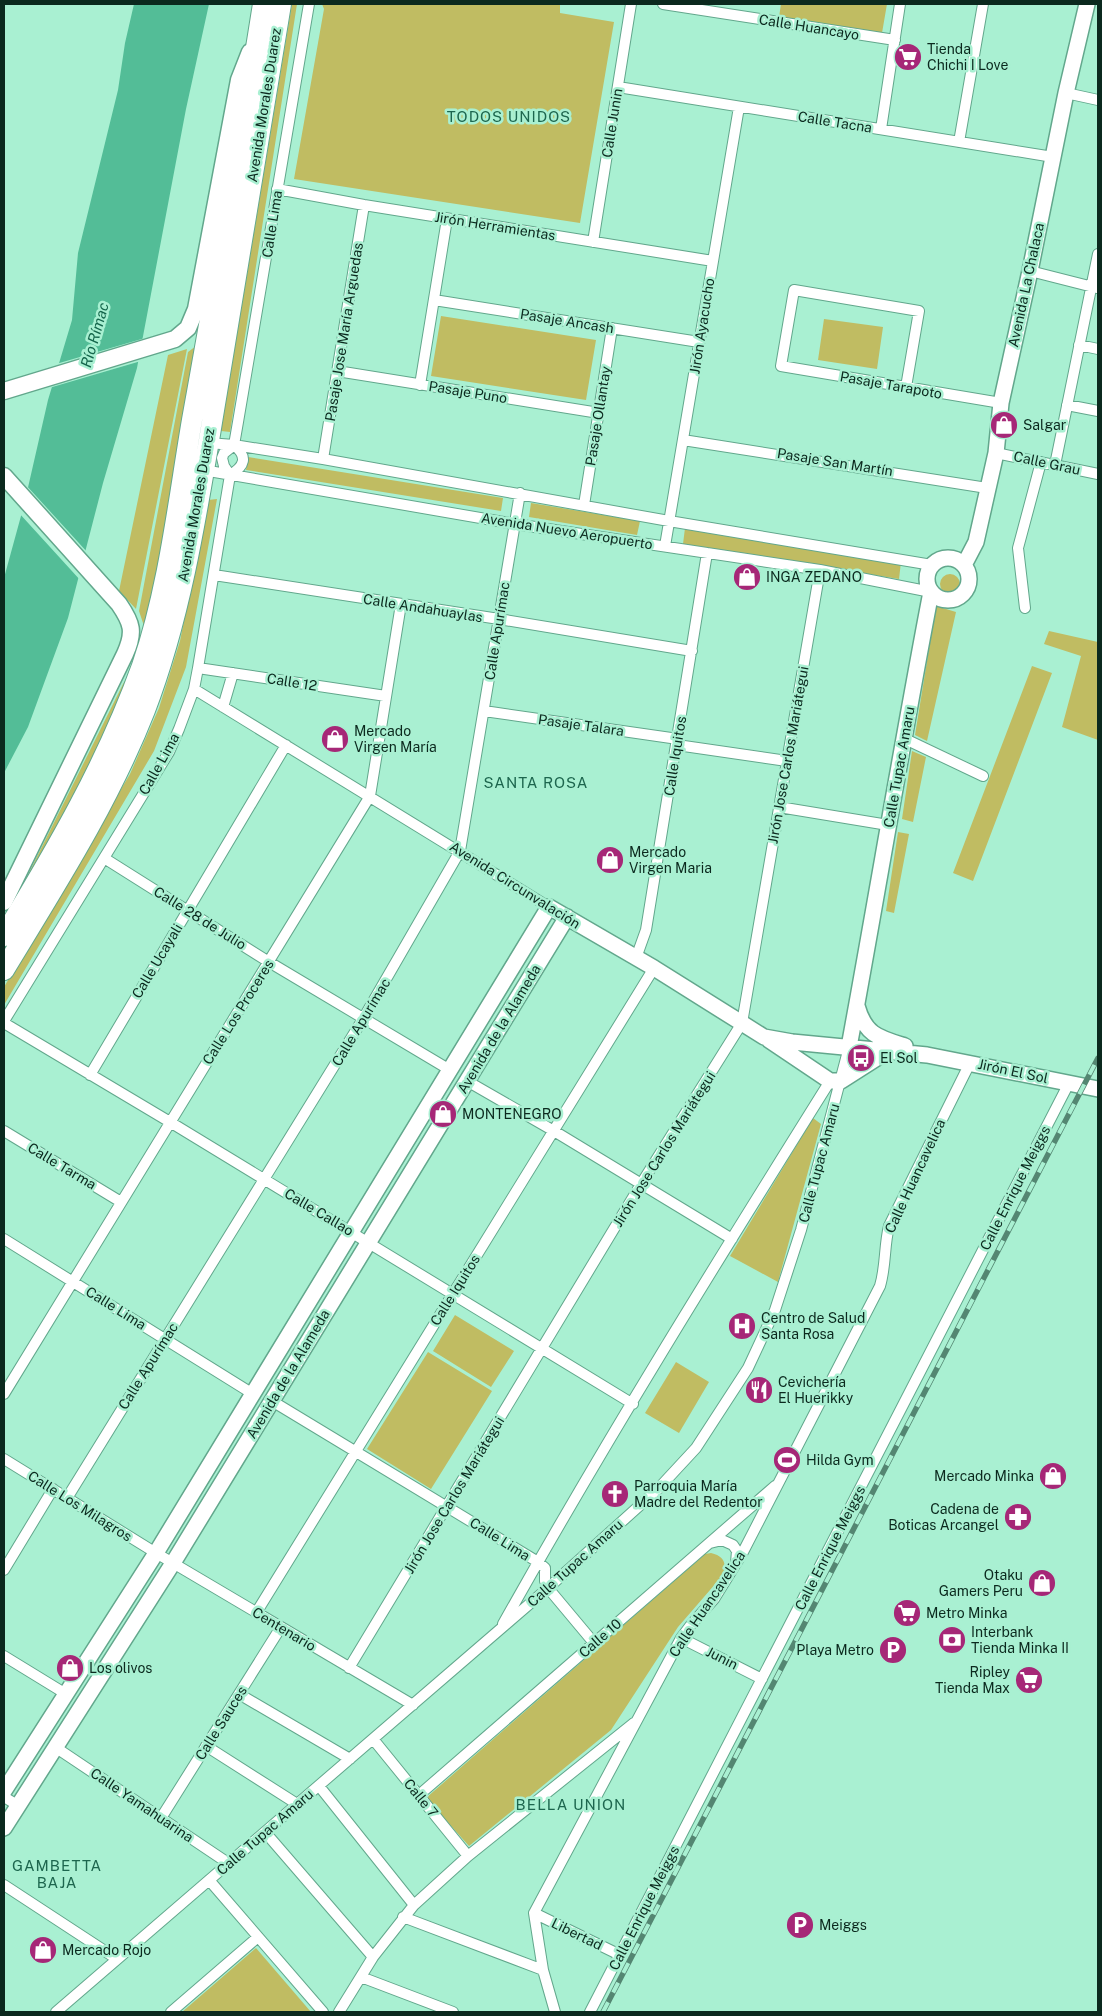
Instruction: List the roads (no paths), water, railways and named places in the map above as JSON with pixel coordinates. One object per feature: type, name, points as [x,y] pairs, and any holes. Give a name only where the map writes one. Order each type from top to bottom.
[{"type":"highway","name":"Avenida Morales Duarez","points":[[4,936],[72,822],[115,737],[153,627],[172,538],[239,157],[263,4]]},
{"type":"highway","name":"Avenida Morales Duarez","points":[[4,970],[100,807],[117,773],[145,709],[167,644],[176,610],[208,443],[281,4]]},
{"type":"main road","points":[[4,391],[168,341],[184,334],[193,320],[239,80],[259,28]]},
{"type":"main road","points":[[4,476],[128,616],[131,626],[130,642],[4,902]]},
{"type":"street","name":"Calle Lima","points":[[4,1022],[169,752],[194,689],[230,475],[224,466],[222,458],[224,453],[234,444],[309,4]]},
{"type":"street","name":"Calle Junin","points":[[593,242],[631,4]]},
{"type":"street","name":"Calle Huancayo","points":[[663,4],[715,8],[894,40]]},
{"type":"street","points":[[881,129],[900,4]]},
{"type":"street","points":[[959,142],[983,4]]},
{"type":"street","name":"Avenida La Chalaca","points":[[964,564],[976,542],[996,454],[1000,403],[1030,271],[1086,4]]},
{"type":"street","name":"Calle Tacna","points":[[618,87],[1053,157]]},
{"type":"street","points":[[1066,93],[1098,100]]},
{"type":"street","name":"Jirón Ayacucho","points":[[665,546],[739,107]]},
{"type":"street","name":"Jirón Herramientas","points":[[277,189],[364,205],[713,261]]},
{"type":"street","name":"Pasaje Jose María Arguedas","points":[[323,459],[364,205]]},
{"type":"street","points":[[420,385],[447,218]]},
{"type":"street","points":[[1055,465],[1080,345],[1095,287],[1098,254]]},
{"type":"street","points":[[1030,271],[1095,287]]},
{"type":"street","name":"Pasaje Tarapoto","points":[[906,387],[919,312],[794,290],[781,366],[1000,403]]},
{"type":"street","name":"Pasaje Ancash","points":[[434,300],[699,342]]},
{"type":"street","name":"Pasaje Ollantay","points":[[584,505],[612,328]]},
{"type":"street","points":[[1080,345],[1098,348]]},
{"type":"street","name":"Pasaje Puno","points":[[337,371],[598,413]]},
{"type":"street","points":[[1067,405],[1098,410]]},
{"type":"street","name":"Pasaje San Martín","points":[[683,440],[987,488]]},
{"type":"street","name":"Avenida Nuevo Aeropuerto","points":[[208,443],[234,444],[669,521],[932,565]]},
{"type":"street","name":"Calle Lima","points":[[230,475],[238,470],[244,455],[234,444]]},
{"type":"street","name":"Calle Grau","points":[[996,454],[1098,474]]},
{"type":"street","points":[[1025,608],[1018,548],[1041,462]]},
{"type":"street","name":"Avenida Nuevo Aeropuerto","points":[[203,470],[515,524],[820,570],[931,592]]},
{"type":"street","name":"Calle Apurímac","points":[[67,1498],[363,1019],[460,851],[520,494]]},
{"type":"street","name":"Calle Iquitos","points":[[636,958],[646,930],[707,553]]},
{"type":"street","points":[[951,558],[964,564],[969,576],[969,583],[962,595],[952,600],[946,600],[940,599],[931,592],[927,578],[932,565],[937,561],[951,558]]},
{"type":"street","name":"Jirón Jose Carlos Mariátegui","points":[[349,1668],[542,1348],[742,1023],[820,570]]},
{"type":"street","name":"Calle Andahuaylas","points":[[214,575],[692,651]]},
{"type":"street","name":"Calle Tupac Amaru","points":[[56,2012],[498,1632],[658,1489],[689,1457],[709,1430],[748,1368],[767,1330],[801,1230],[836,1081],[849,1047],[903,738],[931,592]]},
{"type":"street","name":"Calle Los Proceres","points":[[4,1394],[370,796],[401,604]]},
{"type":"street","name":"Calle 12","points":[[198,668],[386,696]]},
{"type":"street","points":[[224,707],[232,673]]},
{"type":"street","name":"Avenida Circunvalación","points":[[194,689],[549,907],[654,968],[764,1037],[792,1042],[849,1047]]},
{"type":"street","name":"Pasaje Talara","points":[[484,711],[787,761]]},
{"type":"street","points":[[903,738],[983,776]]},
{"type":"street","name":"Calle Ucayali","points":[[90,1075],[286,745]]},
{"type":"street","points":[[779,807],[888,825]]},
{"type":"street","name":"Calle 28 de Julio","points":[[104,858],[269,962],[450,1070]]},
{"type":"street","name":"Avenida de la Alameda","points":[[4,1792],[156,1553],[549,907]]},
{"type":"street","name":"Avenida de la Alameda","points":[[4,1828],[173,1563],[567,917]]},
{"type":"street","name":"Calle Iquitos","points":[[256,1613],[654,968]]},
{"type":"street","name":"Jirón El Sol","points":[[857,1004],[861,1018],[872,1034],[927,1055]]},
{"type":"street","name":"Calle Callao","points":[[4,1022],[633,1404]]},
{"type":"street","points":[[764,1037],[836,1081],[888,1051]]},
{"type":"street","name":"Jirón El Sol","points":[[849,1047],[927,1055],[970,1062],[1098,1089]]},
{"type":"street","name":"Calle Huancavelica","points":[[534,1913],[682,1638],[714,1599],[736,1564],[781,1480],[880,1286],[884,1272],[885,1241],[889,1226],[970,1062]]},
{"type":"street","points":[[467,1081],[554,1131],[732,1239]]},
{"type":"street","name":"Calle Tupac Amaru","points":[[498,1632],[732,1239],[836,1081]]},
{"type":"street","name":"Calle Enrique Meiggs","points":[[590,2012],[1069,1083]]},
{"type":"street","name":"Calle Tarma","points":[[4,1131],[121,1202]]},
{"type":"street","name":"Calle Lima","points":[[4,1239],[253,1394]]},
{"type":"street","name":"Calle Lima","points":[[272,1401],[538,1562],[545,1568],[544,1581],[548,1588],[594,1643]]},
{"type":"street","name":"Calle Los Milagros","points":[[4,1459],[156,1553]]},
{"type":"street","name":"Calle 10","points":[[419,1795],[781,1480]]},
{"type":"street","points":[[4,1570],[53,1490]]},
{"type":"street","points":[[708,1544],[722,1540],[733,1545],[737,1551],[736,1564]]},
{"type":"street","name":"Centenario","points":[[156,1553],[413,1705]]},
{"type":"street","name":"Calle Sauces","points":[[161,1818],[281,1627]]},
{"type":"street","name":"Junin","points":[[682,1638],[762,1679]]},
{"type":"street","points":[[4,1656],[66,1694]]},
{"type":"street","points":[[239,1694],[350,1759]]},
{"type":"street","points":[[339,2012],[373,1957],[414,1905],[468,1856],[638,1720]]},
{"type":"street","name":"Calle 7","points":[[373,1739],[468,1856]]},
{"type":"street","points":[[206,1746],[297,1804]]},
{"type":"street","name":"Calle Yamahuarina","points":[[55,1747],[228,1863]]},
{"type":"street","points":[[318,1786],[414,1905]]},
{"type":"street","points":[[4,1797],[18,1806]]},
{"type":"street","points":[[265,1832],[373,1957]]},
{"type":"street","points":[[209,1880],[323,2012]]},
{"type":"street","points":[[4,1885],[117,1959]]},
{"type":"street","points":[[534,1913],[543,1970],[555,2012]]},
{"type":"street","name":"Libertad","points":[[534,1913],[620,1955]]},
{"type":"street","points":[[404,1917],[543,1970]]},
{"type":"street","points":[[171,2012],[258,1937]]},
{"type":"street","points":[[361,1977],[453,2012]]},
{"type":"water","name":"Río Rímac","points":[[134,4],[209,4],[186,109],[137,368],[103,483],[68,618],[28,727],[4,773],[4,578],[24,505],[48,400],[72,320],[78,253],[118,90],[125,43]]},
{"type":"railway","points":[[603,2012],[1098,1058]]},
{"type":"place","name":"Tienda Chichi I Love","points":[[908,57]]},
{"type":"place","name":"Salgar","points":[[1004,425]]},
{"type":"place","name":"INGA ZEDANO","points":[[747,577]]},
{"type":"place","name":"Mercado Virgen María","points":[[335,739]]},
{"type":"place","name":"Mercado Virgen Maria","points":[[610,860]]},
{"type":"place","name":"El Sol","points":[[861,1058]]},
{"type":"place","name":"MONTENEGRO","points":[[443,1114]]},
{"type":"place","name":"Centro de Salud Santa Rosa","points":[[742,1326]]},
{"type":"place","name":"Cevichería El Huerikky","points":[[759,1390]]},
{"type":"place","name":"Hilda Gym","points":[[787,1460]]},
{"type":"place","name":"Mercado Minka","points":[[1053,1476]]},
{"type":"place","name":"Parroquia María Madre del Redentor","points":[[615,1494]]},
{"type":"place","name":"Cadena de Boticas Arcangel","points":[[1018,1517]]},
{"type":"place","name":"Otaku Gamers Peru","points":[[1042,1583]]},
{"type":"place","name":"Metro Minka","points":[[907,1613]]},
{"type":"place","name":"Interbank Tienda Minka II","points":[[952,1640]]},
{"type":"place","name":"Playa Metro","points":[[893,1650]]},
{"type":"place","name":"Los olivos","points":[[70,1668]]},
{"type":"place","name":"Ripley Tienda Max","points":[[1029,1680]]},
{"type":"place","name":"Meiggs","points":[[800,1925]]},
{"type":"place","name":"Mercado Rojo","points":[[43,1950]]},
{"type":"district","name":"TODOS UNIDOS","points":[[509,117]]},
{"type":"district","name":"SANTA ROSA","points":[[536,783]]},
{"type":"district","name":"BELLA UNION","points":[[571,1805]]},
{"type":"district","name":"GAMBETTA BAJA","points":[[57,1874]]}]
